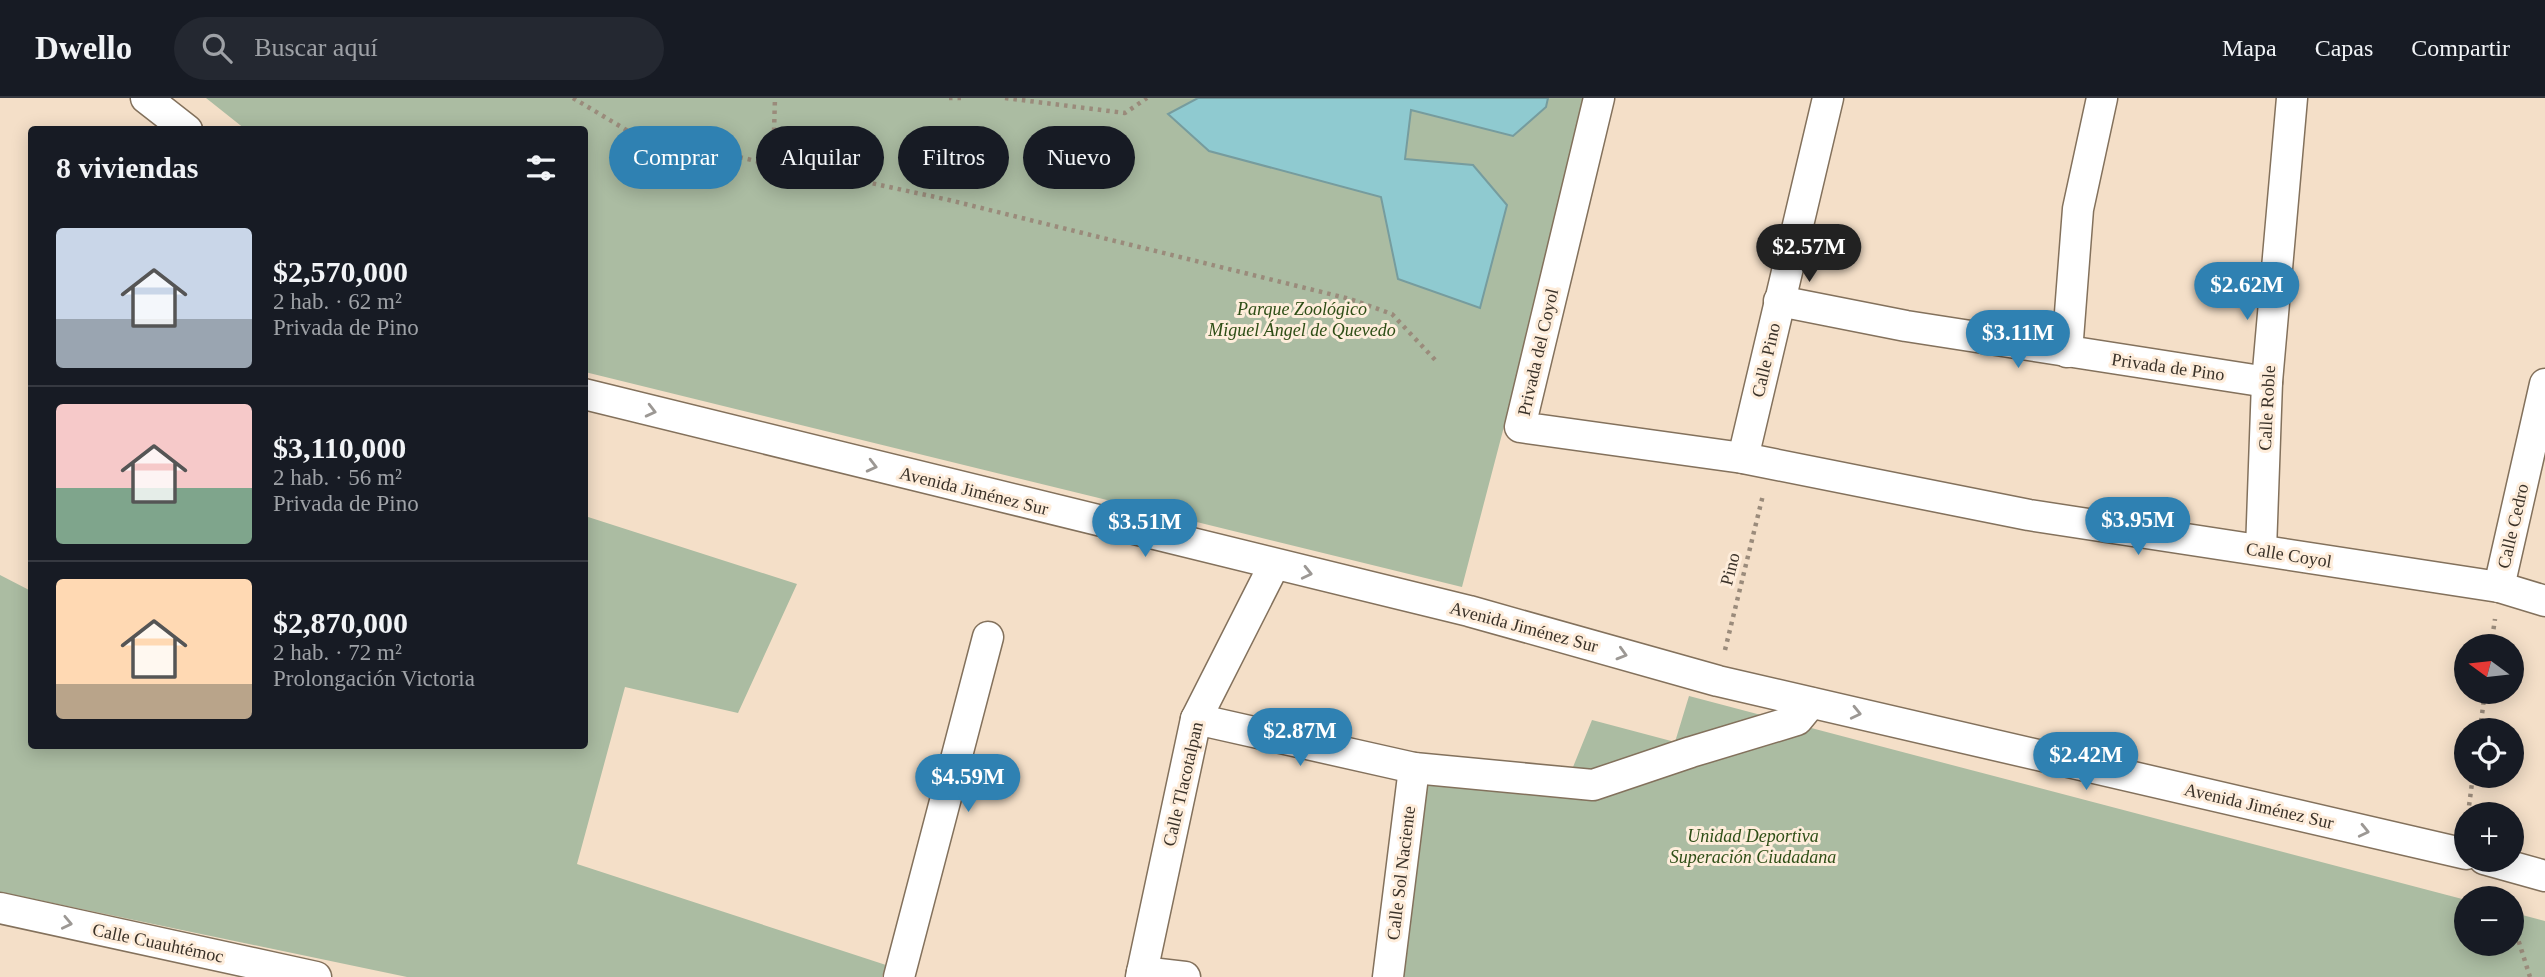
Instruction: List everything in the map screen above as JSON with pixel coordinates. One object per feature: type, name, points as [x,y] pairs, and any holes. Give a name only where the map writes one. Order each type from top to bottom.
[{"type":"street","points":[[146,98],[182,126]]},
{"type":"street","name":"Privada del Coyol","points":[[1599,98],[1520,427],[1757,461]]},
{"type":"street","name":"Calle Pino","points":[[1757,461],[1779,301],[1828,98]]},
{"type":"street","points":[[2067,352],[2078,209],[2102,98]]},
{"type":"street","name":"Calle Roble","points":[[2261,550],[2267,382],[2292,98]]},
{"type":"street","name":"Privada de Pino","points":[[1779,301],[1906,326],[2267,382]]},
{"type":"street","name":"Calle Cedro","points":[[2499,587],[2545,384]]},
{"type":"street","name":"Avenida Jiménez Sur","points":[[588,395],[1469,611],[1718,681],[2454,851]]},
{"type":"street","name":"Calle Coyol","points":[[1757,461],[2029,515],[2499,587],[2545,601]]},
{"type":"street","name":"Calle Tlacotalpan","points":[[1142,975],[1196,719],[1274,565]]},
{"type":"street","points":[[899,977],[988,637]]},
{"type":"street","points":[[1196,719],[1414,768],[1593,785],[1797,720],[1811,703]]},
{"type":"street","name":"Calle Sol Naciente","points":[[1388,977],[1414,768]]},
{"type":"street","points":[[2524,870],[2545,876]]},
{"type":"street","name":"Calle Cuauhtémoc","points":[[0,908],[316,977]]},
{"type":"street","points":[[1142,975],[1185,977]]},
{"type":"path","points":[[573,98],[628,131],[756,161]]},
{"type":"path","points":[[774,126],[775,98]]},
{"type":"path","points":[[949,98],[961,98]]},
{"type":"path","points":[[1005,98],[1125,113],[1147,98]]},
{"type":"path","points":[[884,186],[1350,299],[1392,314],[1438,363]]},
{"type":"path","name":"Pino","points":[[1718,681],[1757,461]]},
{"type":"path","points":[[2523,956],[2530,977]]},
{"type":"green space","name":"Parque Zoológico Miguel Ángel de Quevedo","points":[[206,98],[1590,98],[1462,587],[588,373],[588,126],[241,126]]},
{"type":"green space","points":[[588,517],[797,584],[738,713],[625,687],[577,864],[886,965],[882,977],[407,977],[0,892],[0,575],[28,589],[28,749],[588,749]]},
{"type":"green space","name":"Unidad Deportiva Superación Ciudadana","points":[[1689,696],[2454,897],[2454,956],[2524,956],[2524,915],[2545,921],[2545,977],[1375,977],[1422,758],[1571,772],[1592,720],[1675,742]]},
{"type":"water","points":[[1198,98],[1548,98],[1546,107],[1513,136],[1411,110],[1405,159],[1473,165],[1507,205],[1480,308],[1398,279],[1381,197],[1209,151],[1168,114]]}]
